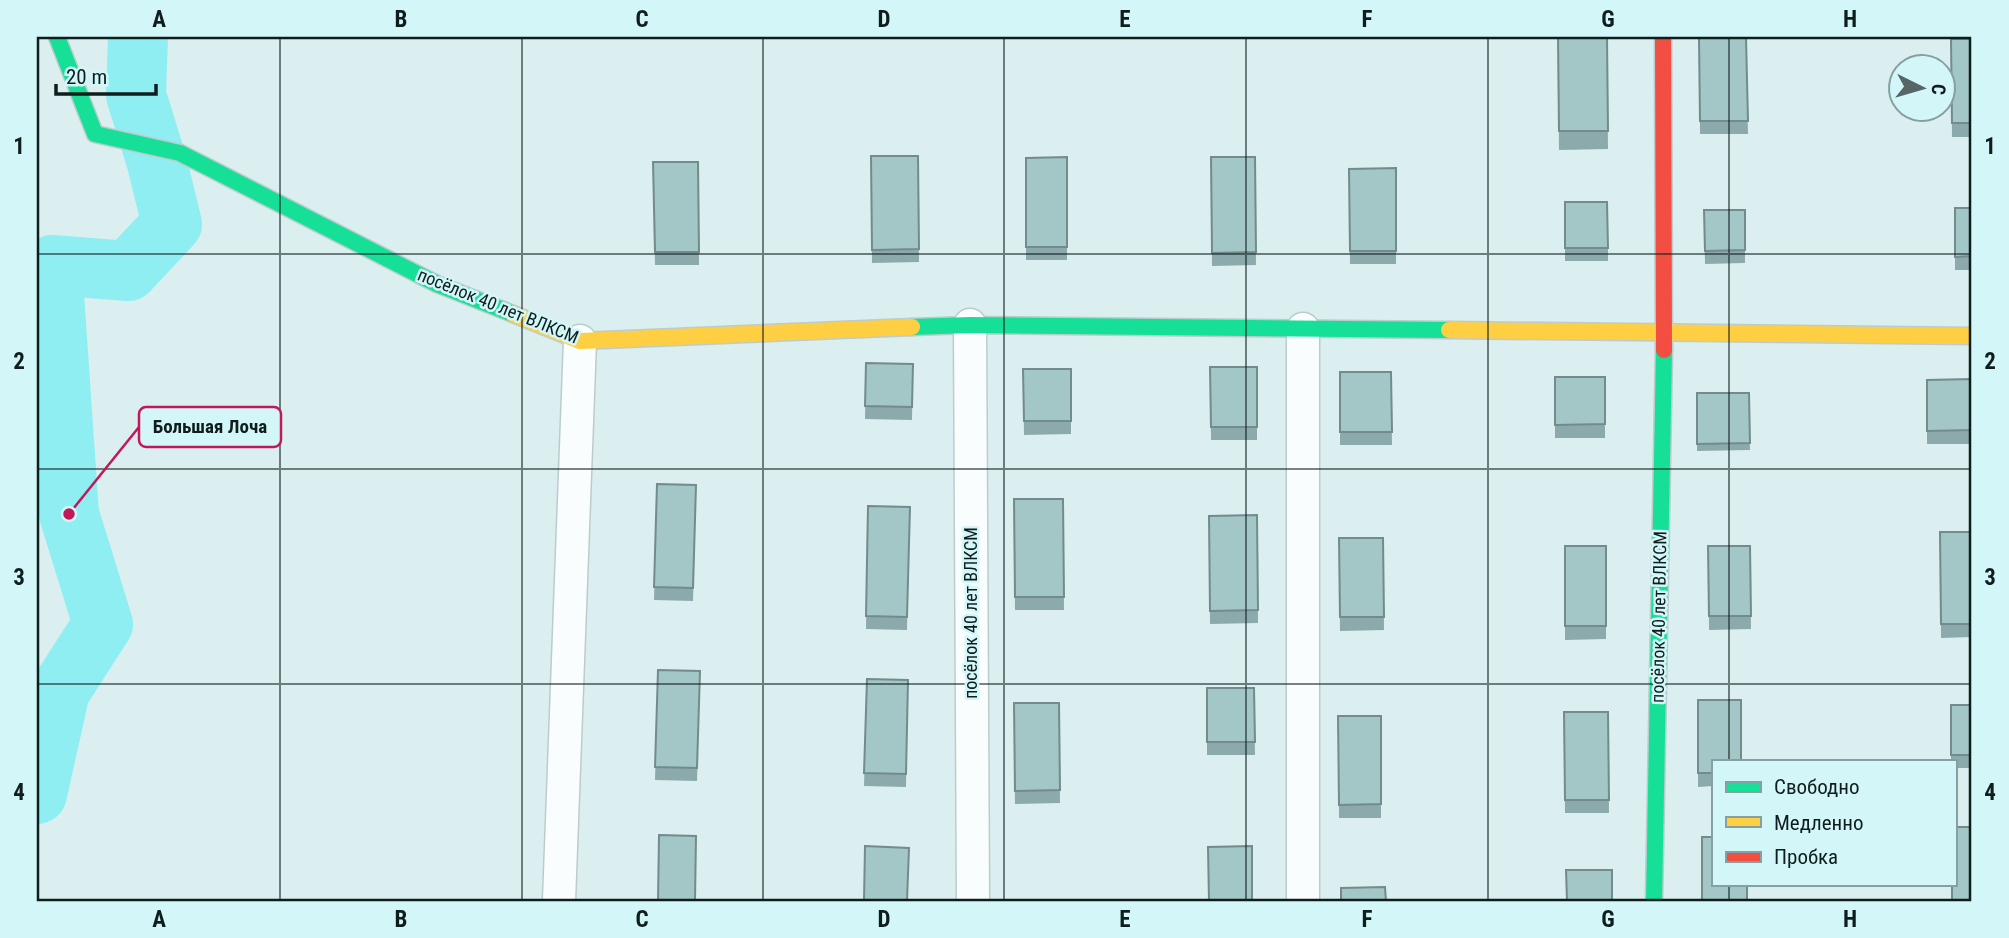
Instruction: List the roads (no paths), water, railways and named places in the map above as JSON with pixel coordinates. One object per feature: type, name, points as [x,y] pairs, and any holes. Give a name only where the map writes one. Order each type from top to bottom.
[{"type":"street","name":"посёлок 40 лет ВЛКСМ","points":[[57,37],[95,134],[180,153],[437,284],[580,341],[970,325],[1972,336]]},
{"type":"street","name":"посёлок 40 лет ВЛКСМ","points":[[1654,901],[1664,333],[1663,37]]},
{"type":"street","name":"посёлок 40 лет ВЛКСМ","points":[[970,325],[973,901]]},
{"type":"street","points":[[1303,329],[1303,901]]},
{"type":"street","points":[[559,901],[580,341]]},
{"type":"waterway","points":[[37,794],[60,691],[103,624],[69,514],[52,265],[128,271],[172,224],[136,95],[138,37]]},
{"type":"place","name":"Большая Лоча","points":[[69,514]]}]
